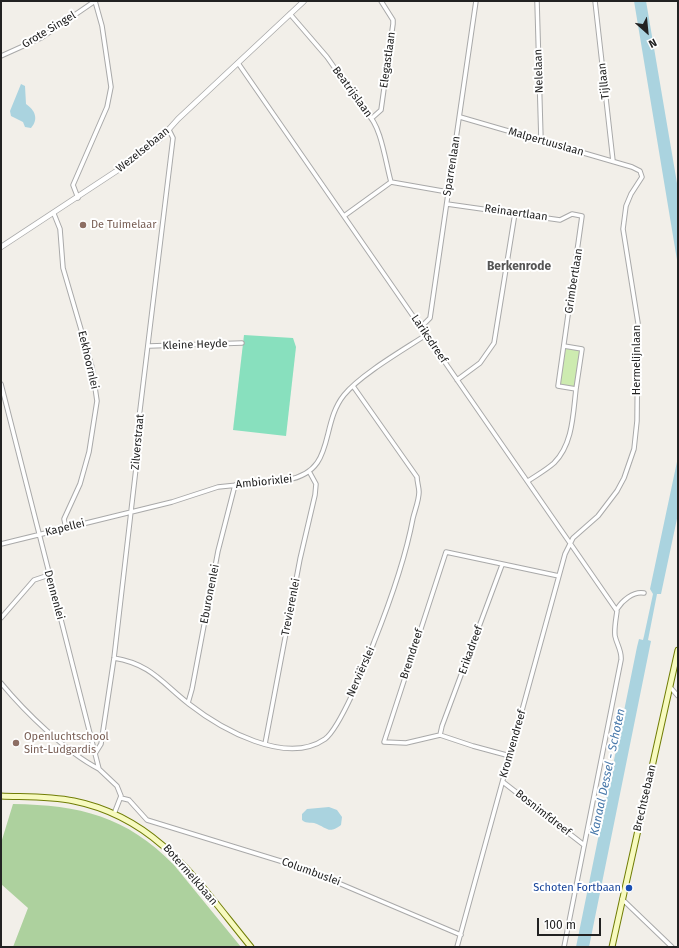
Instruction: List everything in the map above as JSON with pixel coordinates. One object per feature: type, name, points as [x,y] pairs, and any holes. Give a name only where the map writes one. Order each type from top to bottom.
[{"type":"main road","name":"Brechtsebaan","points":[[612,947],[678,650]]},
{"type":"main road","name":"Botermelkbaan","points":[[1,796],[72,800],[114,814],[144,830],[168,848],[250,947]]},
{"type":"street","name":"Grote Singel","points":[[1,56],[41,38],[95,1]]},
{"type":"street","points":[[78,198],[74,185],[107,107],[111,87],[102,26],[95,1]]},
{"type":"street","name":"Wezelsebaan","points":[[1,247],[78,198],[161,138],[178,119],[304,1]]},
{"type":"street","name":"Elegastlaan","points":[[372,118],[381,110],[393,24],[393,20],[381,1]]},
{"type":"street","name":"Sparrenlaan","points":[[421,327],[430,318],[476,1]]},
{"type":"street","name":"Nelelaan","points":[[537,1],[541,140]]},
{"type":"street","name":"Tijllaan","points":[[595,1],[613,161]]},
{"type":"street","name":"Beatrijslaan","points":[[290,14],[327,57],[367,114],[372,118],[378,132],[391,182]]},
{"type":"street","name":"Lariksdreef","points":[[238,63],[616,609],[617,615],[615,638],[622,653],[621,660],[564,947]]},
{"type":"street","name":"Malpertuuslaan","points":[[460,117],[632,167]]},
{"type":"street","name":"Zilverstraat","points":[[96,752],[101,744],[114,658],[148,346],[173,138],[169,130]]},
{"type":"street","name":"Hermelijnlaan","points":[[571,542],[573,538],[598,516],[617,490],[629,465],[636,435],[638,323],[623,229],[626,206],[631,194],[642,177],[640,171],[632,167]]},
{"type":"street","points":[[344,216],[391,182],[448,192]]},
{"type":"street","name":"Reinaertlaan","points":[[447,204],[560,220],[572,214],[582,216]]},
{"type":"street","points":[[457,380],[480,363],[494,343],[515,213]]},
{"type":"street","name":"Eekhoornlei","points":[[54,214],[60,229],[63,268],[92,366],[97,401],[89,452],[80,484],[64,518],[66,528]]},
{"type":"street","name":"Grimbertlaan","points":[[576,389],[558,386],[582,216]]},
{"type":"street","points":[[310,473],[322,456],[338,403],[353,386],[426,335]]},
{"type":"street","name":"Kleine Heyde","points":[[148,346],[242,343]]},
{"type":"street","points":[[528,481],[554,462],[564,449],[570,431],[582,349],[564,346]]},
{"type":"street","name":"Dennenlei","points":[[1,384],[3,400],[40,534],[49,576],[96,752],[99,769]]},
{"type":"street","name":"Nerviërslei","points":[[114,658],[145,667],[205,716],[233,732],[265,744],[281,748],[298,748],[317,743],[330,734],[343,712],[367,661],[395,586],[411,532],[419,492],[416,477],[353,386]]},
{"type":"street","name":"Ambiorixlei","points":[[130,512],[172,502],[218,487],[297,479],[310,473]]},
{"type":"street","name":"Trevierenlei","points":[[265,744],[300,559],[315,495],[316,484],[310,473]]},
{"type":"street","name":"Eburonenlei","points":[[188,703],[192,689],[218,551],[235,485]]},
{"type":"street","name":"Kapellei","points":[[1,544],[130,512]]},
{"type":"street","name":"Kromvendreef","points":[[458,947],[565,554],[571,542]]},
{"type":"street","name":"Bremdreef","points":[[440,735],[406,743],[384,742],[446,552],[559,576]]},
{"type":"street","name":"Erikadreef","points":[[440,735],[442,726],[502,565]]},
{"type":"street","points":[[1,618],[34,580],[49,576]]},
{"type":"street","points":[[616,609],[630,596],[640,592],[644,594]]},
{"type":"street","points":[[1,683],[34,718],[86,763],[99,769],[116,786],[121,798],[114,814]]},
{"type":"street","points":[[670,687],[678,696]]},
{"type":"street","points":[[440,735],[510,756]]},
{"type":"street","name":"Bosnimfdreef","points":[[503,782],[584,845]]},
{"type":"street","name":"Columbuslei","points":[[121,798],[129,800],[147,820],[315,872],[461,935]]},
{"type":"street","points":[[622,899],[672,947]]},
{"type":"green space","points":[[244,335],[293,338],[296,347],[286,436],[233,430]]},
{"type":"green space","points":[[566,347],[580,350],[575,387],[560,384]]},
{"type":"green space","points":[[13,804],[60,807],[81,811],[101,816],[120,824],[138,835],[156,848],[174,865],[241,947],[13,947],[28,908],[1,884],[1,843]]},
{"type":"water","points":[[634,1],[646,1],[678,189],[678,266]]},
{"type":"water","points":[[21,84],[25,86],[26,104],[32,109],[35,115],[35,121],[31,128],[25,127],[23,122],[11,116],[10,111]]},
{"type":"water","points":[[678,457],[678,514],[661,594],[657,594],[648,640],[651,641],[589,947],[576,947],[637,647],[639,639],[643,640],[653,594],[650,589]]},
{"type":"water","points":[[329,807],[337,810],[342,817],[341,825],[337,828],[330,830],[314,823],[302,820],[302,814],[307,809]]},
{"type":"place","name":"De Tuimelaar","points":[[83,225]]},
{"type":"place","name":"Openluchtschool Sint-Ludgardis","points":[[16,743]]},
{"type":"place","name":"Schoten Fortbaan","points":[[629,888]]},
{"type":"district","name":"Berkenrode","points":[[519,267]]},
{"type":"water label","name":"Kanaal Dessel - Schoten","points":[[608,772]]}]
